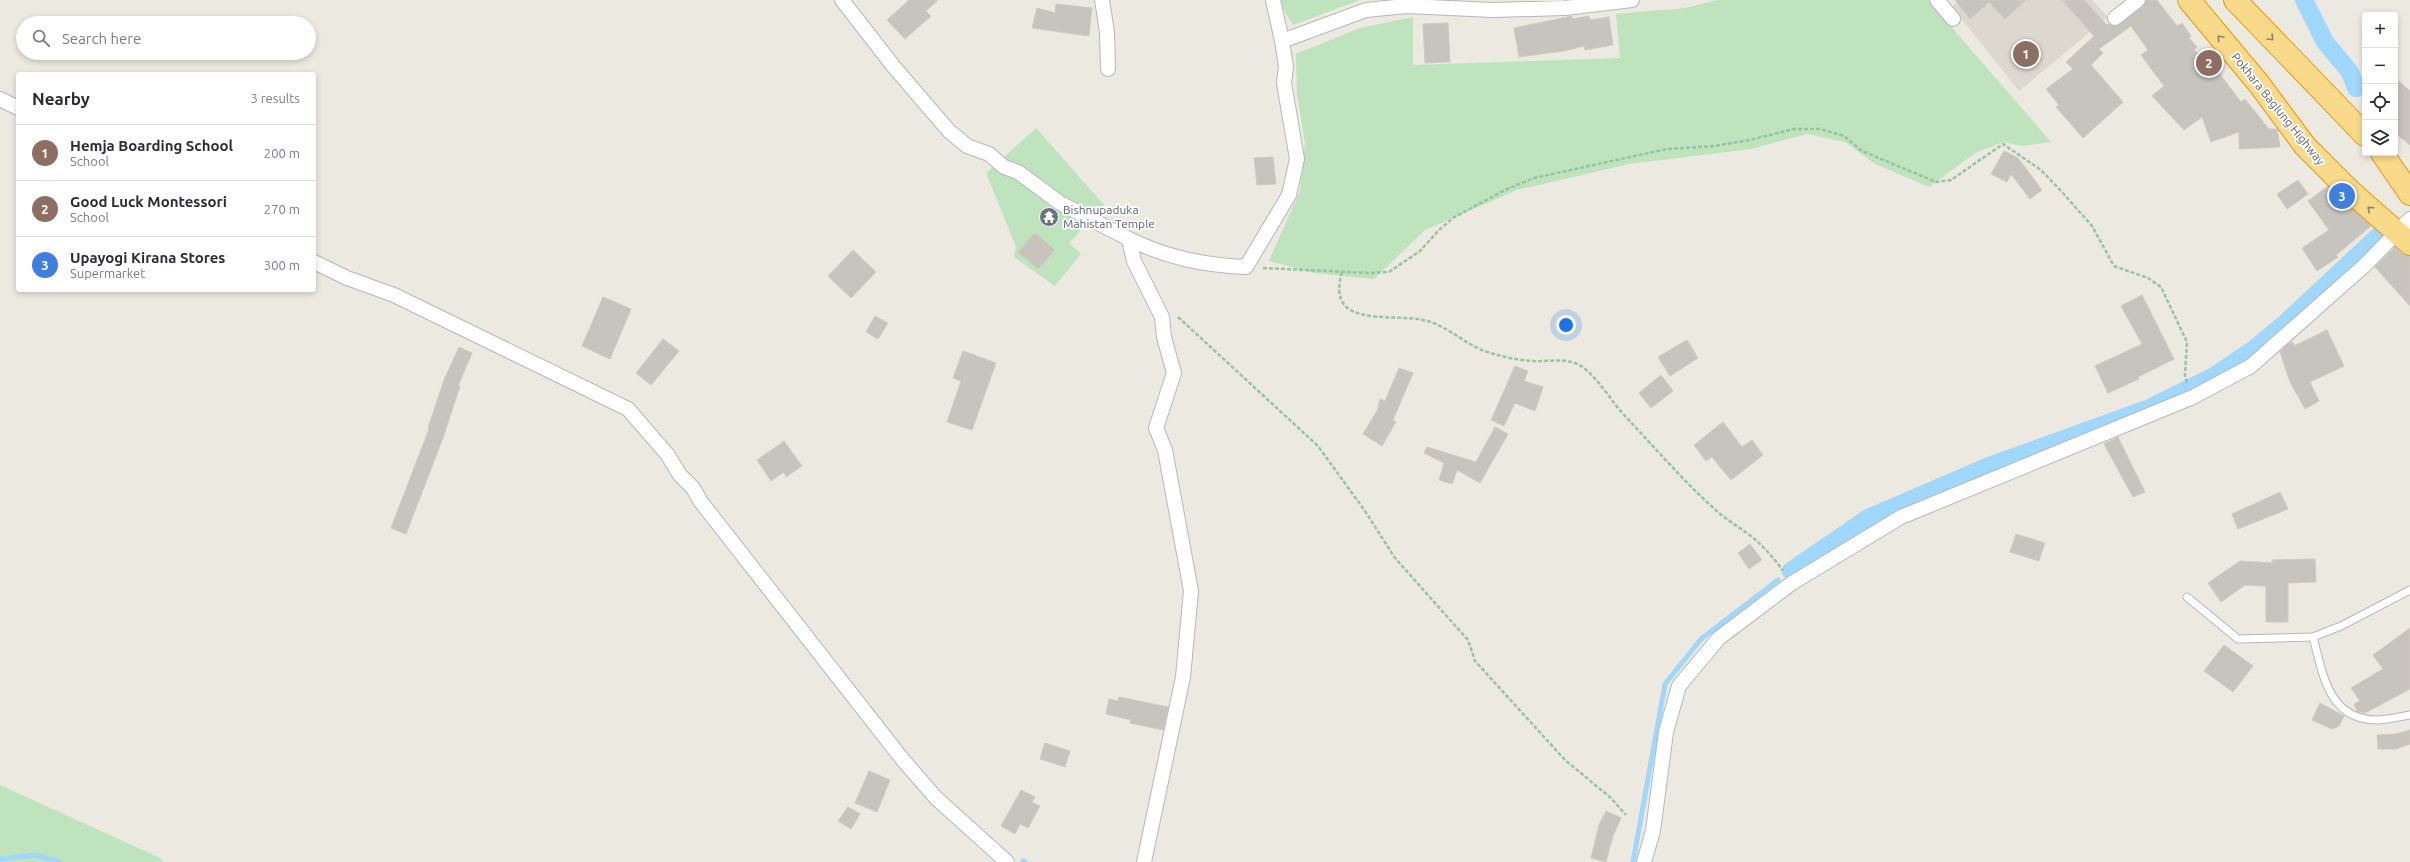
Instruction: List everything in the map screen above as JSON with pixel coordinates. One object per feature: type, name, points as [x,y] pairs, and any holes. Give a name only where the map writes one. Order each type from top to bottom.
[{"type":"highway","name":"Pokhara Baglung Highway","points":[[2188,0],[2259,84],[2305,146],[2350,191],[2405,232]]},
{"type":"highway","points":[[2235,0],[2362,132]]},
{"type":"highway","points":[[2384,156],[2410,194]]},
{"type":"street","points":[[842,0],[894,67],[950,131],[967,146],[989,154],[1004,167],[1018,172],[1060,203],[1129,240],[1169,255],[1207,265],[1246,267],[1289,195],[1297,159],[1284,83],[1286,66],[1273,0]]},
{"type":"street","points":[[1102,0],[1107,32],[1108,69]]},
{"type":"street","points":[[1282,42],[1366,10],[1406,6],[1494,10],[1552,8],[1632,0]]},
{"type":"street","points":[[1937,0],[1953,20]]},
{"type":"street","points":[[2115,18],[2138,0]]},
{"type":"street","points":[[0,99],[16,107]]},
{"type":"street","points":[[1644,862],[1653,830],[1666,732],[1679,686],[1720,638],[1792,583],[1901,517],[2193,397],[2251,366],[2405,232]]},
{"type":"street","points":[[1129,240],[1134,261],[1162,317],[1164,337],[1174,373],[1156,428],[1165,450],[1191,591],[1183,676],[1144,862]]},
{"type":"street","points":[[316,263],[346,278],[394,295],[628,409],[667,454],[680,475],[693,488],[701,502],[903,760],[936,798],[1007,862]]},
{"type":"lane","points":[[2187,597],[2238,640],[2314,637],[2341,626],[2410,590]]},
{"type":"lane","points":[[2314,637],[2323,675],[2333,700],[2358,718],[2377,720],[2410,715]]},
{"type":"path","points":[[1246,267],[1342,272],[1389,272],[1420,251],[1438,231],[1453,218],[1507,188],[1534,178],[1668,149],[1714,146],[1750,140],[1793,129],[1820,129],[1844,136],[1862,151],[1936,182],[1951,180],[2003,144],[2041,170],[2062,192],[2092,226],[2114,266],[2148,278],[2161,287],[2187,342],[2185,375],[2193,397]]},
{"type":"path","points":[[1342,272],[1337,288],[1339,297],[1343,305],[1360,315],[1425,320],[1481,350],[1533,361],[1558,360],[1574,363],[1586,368],[1617,408],[1719,513],[1763,546],[1792,583]]},
{"type":"path","points":[[1155,303],[1180,318],[1318,446],[1365,511],[1395,558],[1468,640],[1474,661],[1565,760],[1611,798],[1626,816]]},
{"type":"shaded area","points":[[1960,0],[2092,0],[2108,17],[2019,91],[1952,7]]},
{"type":"green space","points":[[1278,0],[1360,0],[1293,25]]},
{"type":"green space","points":[[1717,0],[1928,0],[2051,142],[2022,146],[2003,142],[1975,153],[1929,187],[1875,164],[1845,142],[1807,134],[1751,149],[1629,164],[1517,190],[1425,230],[1374,279],[1314,273],[1269,261],[1300,191],[1305,143],[1297,94],[1296,54],[1360,28],[1413,17],[1413,65],[1620,58],[1616,14],[1685,8]]},
{"type":"green space","points":[[1036,128],[1104,205],[1069,243],[1081,254],[1055,286],[1014,257],[1016,247],[986,173]]},
{"type":"green space","points":[[0,785],[160,858],[163,862],[0,862]]},
{"type":"building","points":[[909,0],[938,0],[926,11],[931,16],[905,39],[887,20]]},
{"type":"building","points":[[1955,0],[2026,0],[2005,19],[1989,2],[1970,19]]},
{"type":"building","points":[[2062,0],[2084,0],[2107,25],[2109,24],[2116,26],[2143,7],[2146,0],[2157,0],[2177,26],[2182,23],[2191,36],[2189,38],[2197,47],[2194,50],[2219,73],[2241,102],[2245,99],[2269,129],[2277,129],[2280,147],[2239,149],[2239,132],[2211,142],[2202,117],[2184,130],[2152,96],[2164,86],[2141,55],[2148,50],[2131,26],[2099,49],[2103,53],[2091,65],[2123,102],[2083,138],[2056,107],[2059,105],[2046,89],[2073,69],[2066,62],[2094,36]]},
{"type":"building","points":[[1056,4],[1092,8],[1089,36],[1032,28],[1037,8],[1055,13]]},
{"type":"building","points":[[1572,16],[1572,19],[1589,16],[1590,20],[1609,17],[1613,45],[1585,50],[1584,46],[1564,51],[1519,57],[1514,28]]},
{"type":"building","points":[[1448,23],[1450,62],[1425,63],[1423,24]]},
{"type":"building","points":[[2398,81],[2410,91],[2410,145],[2398,135]]},
{"type":"building","points":[[2004,151],[2018,158],[2042,190],[2030,199],[2011,174],[2007,182],[1991,174]]},
{"type":"building","points":[[1273,157],[1276,184],[1257,185],[1254,158]]},
{"type":"building","points":[[2298,180],[2308,194],[2287,209],[2277,194]]},
{"type":"building","points":[[2328,186],[2371,226],[2336,255],[2338,257],[2317,271],[2302,248],[2329,230],[2308,201]]},
{"type":"building","points":[[1035,233],[1055,250],[1038,269],[1018,252]]},
{"type":"building","points":[[2395,247],[2402,254],[2410,256],[2410,306],[2375,267]]},
{"type":"building","points":[[853,250],[876,272],[851,298],[828,276]]},
{"type":"building","points":[[2142,295],[2174,359],[2138,377],[2139,379],[2108,393],[2095,366],[2142,344],[2121,306]]},
{"type":"building","points":[[603,297],[631,309],[610,359],[582,346]]},
{"type":"building","points":[[875,316],[888,323],[878,339],[866,332]]},
{"type":"building","points":[[2327,330],[2344,366],[2310,382],[2319,401],[2305,409],[2290,382],[2280,352],[2288,344],[2293,342],[2294,346]]},
{"type":"building","points":[[663,339],[679,351],[651,385],[636,373]]},
{"type":"building","points":[[1687,340],[1698,358],[1670,376],[1658,357]]},
{"type":"building","points":[[459,347],[472,353],[458,386],[460,386],[443,438],[406,534],[391,528],[429,429],[428,428],[444,380]]},
{"type":"building","points":[[963,351],[996,363],[972,430],[947,422],[961,381],[953,378]]},
{"type":"building","points":[[1515,366],[1528,371],[1524,381],[1543,387],[1535,411],[1515,403],[1504,426],[1491,420]]},
{"type":"building","points":[[1399,368],[1413,373],[1393,420],[1396,422],[1382,446],[1363,434],[1377,411],[1380,399],[1385,401]]},
{"type":"building","points":[[1661,375],[1673,391],[1651,408],[1639,393]]},
{"type":"building","points":[[1723,422],[1742,447],[1752,440],[1763,455],[1731,480],[1712,457],[1706,461],[1694,445]]},
{"type":"building","points":[[1495,427],[1508,434],[1480,483],[1457,470],[1452,484],[1439,480],[1444,463],[1424,453],[1427,447],[1476,462]]},
{"type":"building","points":[[2118,437],[2145,492],[2133,497],[2104,444]]},
{"type":"building","points":[[784,441],[802,466],[786,477],[784,472],[771,481],[757,460]]},
{"type":"building","points":[[2280,492],[2288,509],[2238,529],[2232,514]]},
{"type":"building","points":[[2016,534],[2045,543],[2039,561],[2010,552]]},
{"type":"building","points":[[1750,544],[1762,560],[1749,569],[1738,553]]},
{"type":"building","points":[[2315,559],[2316,582],[2288,583],[2288,622],[2266,622],[2266,586],[2245,585],[2221,602],[2208,583],[2240,561],[2272,563],[2272,560]]},
{"type":"building","points":[[2410,628],[2410,689],[2365,713],[2357,711],[2354,704],[2360,701],[2351,688],[2383,669],[2373,655]]},
{"type":"building","points":[[2224,645],[2253,666],[2233,692],[2204,671]]},
{"type":"building","points":[[1119,697],[1168,707],[1163,730],[1130,723],[1131,720],[1106,714],[1109,699],[1118,701]]},
{"type":"building","points":[[2320,703],[2344,716],[2339,726],[2332,729],[2312,720]]},
{"type":"building","points":[[2410,730],[2410,744],[2396,749],[2378,749],[2377,735],[2396,734]]},
{"type":"building","points":[[1045,743],[1070,751],[1065,767],[1040,759]]},
{"type":"building","points":[[869,771],[890,780],[877,812],[855,803]]},
{"type":"building","points":[[1021,790],[1035,797],[1032,802],[1040,806],[1028,828],[1020,824],[1015,834],[1001,826]]},
{"type":"building","points":[[848,807],[860,814],[851,829],[838,821]]},
{"type":"building","points":[[1606,811],[1621,818],[1613,836],[1606,862],[1591,858],[1599,825]]},
{"type":"waterway","points":[[2304,0],[2325,42],[2350,72],[2356,88]]},
{"type":"waterway","points":[[1791,571],[1868,518],[1989,466],[2147,409],[2214,376],[2254,349],[2283,325],[2387,228]]},
{"type":"waterway","points":[[1633,862],[1665,684],[1701,639],[1778,580]]},
{"type":"waterway","points":[[0,859],[35,855],[60,862]]},
{"type":"place","name":"Hemja Boarding School","points":[[2026,54]]},
{"type":"place","name":"Good Luck Montessori","points":[[2209,63]]},
{"type":"place","name":"Upayogi Kirana Stores","points":[[2342,196]]},
{"type":"place","name":"Bishnupaduka Mahistan Temple","points":[[1049,217]]}]
